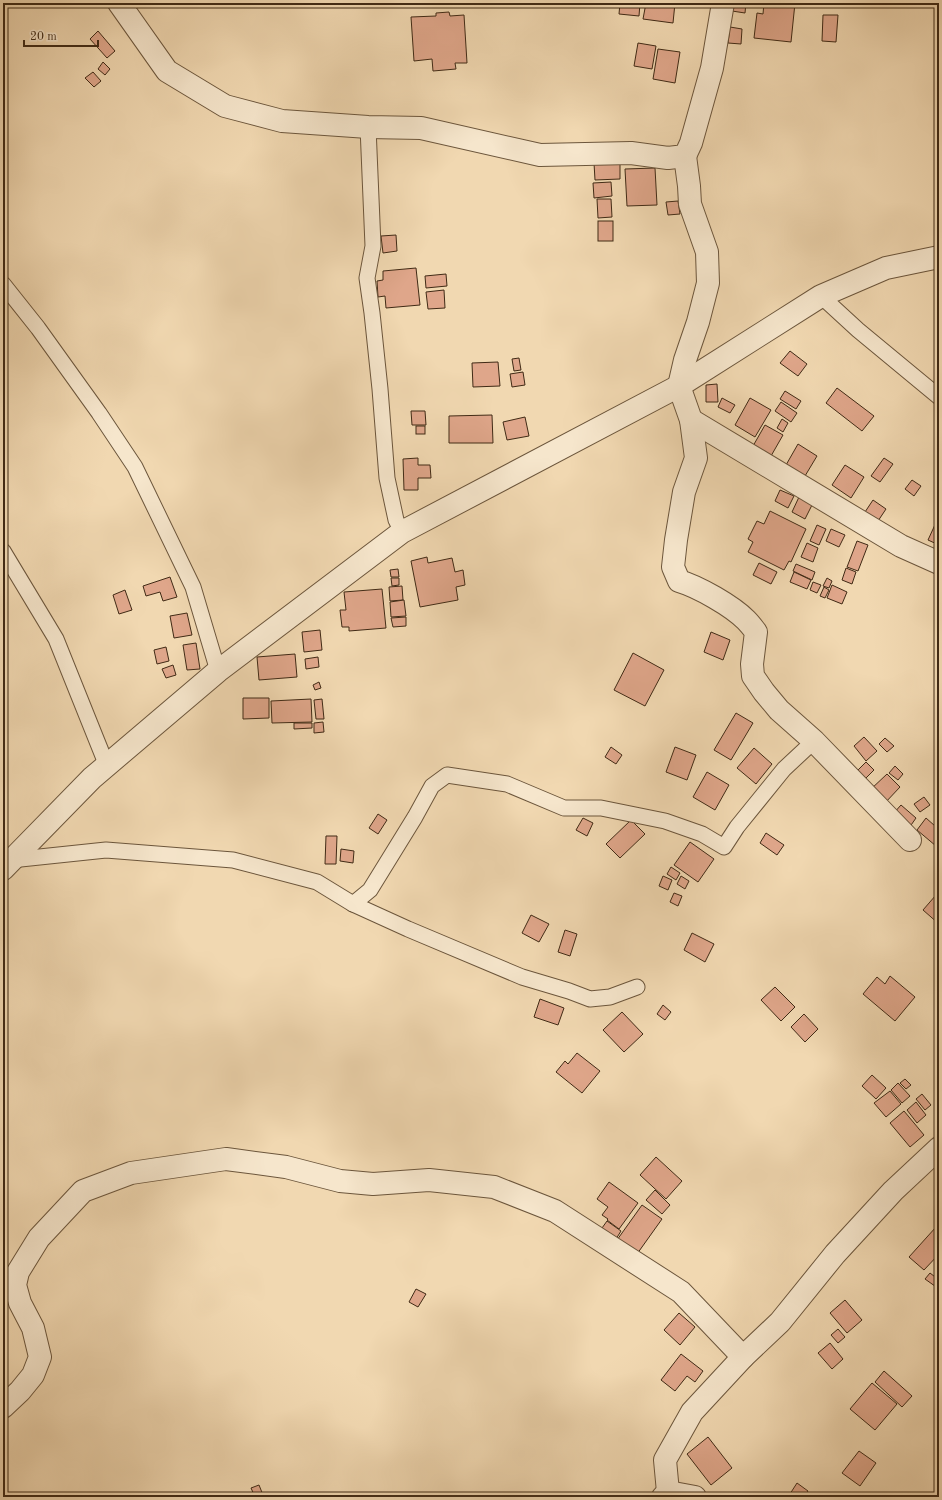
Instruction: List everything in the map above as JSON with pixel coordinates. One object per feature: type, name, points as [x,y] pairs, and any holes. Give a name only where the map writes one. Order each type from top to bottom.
[{"type":"street","points":[[119,3],[167,71],[225,106],[282,121],[368,127],[421,128],[540,155],[631,153],[668,158],[685,156]]},
{"type":"street","points":[[723,3],[712,68],[691,143],[685,156],[690,204],[707,252],[708,283],[698,322],[685,360],[679,386],[691,420],[696,458],[684,492],[673,567],[679,581],[692,585],[746,620],[756,632],[752,664],[753,676],[779,710],[814,741],[910,840]]},
{"type":"street","points":[[7,865],[92,778],[218,671],[402,532],[679,386],[821,296],[886,268],[939,257]]},
{"type":"street","points":[[691,420],[901,546],[939,564]]},
{"type":"street","points":[[695,1497],[665,1494],[665,1460],[692,1412],[743,1357],[780,1322],[835,1254],[893,1190],[939,1148]]},
{"type":"street","points":[[3,1407],[20,1391],[33,1375],[40,1357],[33,1328],[20,1303],[15,1284],[10,1276],[39,1238],[83,1191],[131,1173],[226,1159],[286,1167],[340,1181],[373,1184],[429,1180],[494,1187],[555,1211],[680,1292],[743,1357]]},
{"type":"lane","points":[[368,127],[373,246],[366,278],[372,313],[380,389],[387,478],[396,520],[402,532]]},
{"type":"lane","points":[[3,284],[38,328],[86,395],[134,467],[193,587],[218,671]]},
{"type":"lane","points":[[821,296],[858,330],[939,397]]},
{"type":"lane","points":[[3,551],[56,639],[107,766]]},
{"type":"lane","points":[[353,904],[370,890],[415,817],[432,786],[447,775],[507,784],[564,808],[601,808],[665,821],[702,834],[724,847],[737,827],[784,769],[814,741]]},
{"type":"lane","points":[[7,865],[106,850],[233,860],[317,882],[353,904],[522,977],[590,999],[610,997],[638,987]]},
{"type":"building","points":[[620,3],[640,3],[639,16],[619,14]]},
{"type":"building","points":[[646,3],[675,3],[673,23],[643,19]]},
{"type":"building","points":[[733,3],[746,3],[745,13],[732,11]]},
{"type":"building","points":[[764,3],[795,3],[791,42],[754,38],[757,13],[763,14]]},
{"type":"building","points":[[449,12],[450,16],[464,15],[467,63],[455,63],[456,69],[433,71],[432,59],[414,61],[411,17],[436,16],[436,13]]},
{"type":"building","points":[[823,15],[838,15],[836,42],[822,41]]},
{"type":"building","points":[[730,27],[742,29],[741,44],[728,43]]},
{"type":"building","points":[[98,31],[115,51],[107,58],[90,39]]},
{"type":"building","points":[[638,43],[656,46],[652,69],[634,66]]},
{"type":"building","points":[[658,49],[680,52],[675,83],[653,79]]},
{"type":"building","points":[[103,62],[110,69],[105,75],[98,69]]},
{"type":"building","points":[[93,72],[101,81],[94,87],[85,78]]},
{"type":"building","points":[[620,162],[620,179],[595,180],[594,163]]},
{"type":"building","points":[[655,168],[657,205],[627,206],[625,169]]},
{"type":"building","points":[[611,182],[612,196],[594,198],[593,183]]},
{"type":"building","points":[[597,199],[611,199],[612,217],[598,218]]},
{"type":"building","points":[[678,201],[680,214],[668,215],[666,202]]},
{"type":"building","points":[[598,221],[613,221],[613,241],[598,241]]},
{"type":"building","points":[[396,235],[397,251],[383,253],[381,236]]},
{"type":"building","points":[[416,268],[420,305],[386,308],[385,296],[378,297],[377,281],[383,280],[383,271]]},
{"type":"building","points":[[446,274],[447,286],[426,288],[425,276]]},
{"type":"building","points":[[444,290],[445,308],[428,309],[426,292]]},
{"type":"building","points":[[790,351],[807,364],[798,376],[780,363]]},
{"type":"building","points":[[519,358],[521,370],[514,371],[512,359]]},
{"type":"building","points":[[498,362],[500,386],[473,387],[472,363]]},
{"type":"building","points":[[523,372],[525,385],[512,387],[510,374]]},
{"type":"building","points":[[717,384],[718,402],[706,402],[706,385]]},
{"type":"building","points":[[837,388],[874,416],[862,431],[826,403]]},
{"type":"building","points":[[785,391],[801,401],[796,409],[780,399]]},
{"type":"building","points":[[722,398],[735,405],[730,413],[718,407]]},
{"type":"building","points":[[750,398],[771,410],[755,437],[735,425]]},
{"type":"building","points":[[781,402],[797,413],[791,422],[775,411]]},
{"type":"building","points":[[411,411],[425,411],[426,425],[412,425]]},
{"type":"building","points":[[492,415],[493,443],[449,443],[449,416]]},
{"type":"building","points":[[525,417],[529,436],[507,440],[503,422]]},
{"type":"building","points":[[782,419],[788,423],[783,432],[777,428]]},
{"type":"building","points":[[765,425],[783,435],[771,456],[753,446]]},
{"type":"building","points":[[416,426],[425,426],[425,434],[416,434]]},
{"type":"building","points":[[798,444],[817,456],[805,476],[786,465]]},
{"type":"building","points":[[418,458],[418,465],[430,465],[431,478],[418,478],[418,490],[404,490],[403,459]]},
{"type":"building","points":[[884,458],[893,464],[880,482],[871,476]]},
{"type":"building","points":[[845,465],[864,477],[851,498],[832,485]]},
{"type":"building","points":[[912,480],[921,486],[914,496],[905,489]]},
{"type":"building","points":[[780,490],[794,496],[788,508],[775,501]]},
{"type":"building","points":[[799,497],[813,503],[805,519],[792,512]]},
{"type":"building","points":[[873,500],[886,509],[878,521],[865,512]]},
{"type":"building","points":[[770,511],[806,529],[791,562],[789,561],[784,570],[748,552],[753,542],[748,539],[757,521],[764,524]]},
{"type":"building","points":[[939,516],[939,545],[928,540]]},
{"type":"building","points":[[817,525],[826,529],[819,545],[810,541]]},
{"type":"building","points":[[831,529],[845,535],[839,547],[826,541]]},
{"type":"building","points":[[857,541],[868,545],[858,571],[847,567]]},
{"type":"building","points":[[807,543],[818,548],[813,562],[801,557]]},
{"type":"building","points":[[427,557],[428,563],[452,558],[455,572],[463,570],[465,585],[456,587],[458,600],[420,607],[411,561]]},
{"type":"building","points":[[759,563],[777,572],[771,584],[753,575]]},
{"type":"building","points":[[796,564],[815,572],[812,580],[793,571]]},
{"type":"building","points":[[846,568],[856,572],[852,584],[842,580]]},
{"type":"building","points":[[398,569],[399,577],[391,577],[390,570]]},
{"type":"building","points":[[794,572],[811,580],[807,589],[790,582]]},
{"type":"building","points":[[170,577],[177,597],[163,601],[160,592],[146,596],[143,586]]},
{"type":"building","points":[[391,578],[399,578],[399,585],[392,586]]},
{"type":"building","points":[[827,578],[832,581],[829,588],[823,586]]},
{"type":"building","points":[[813,582],[821,585],[817,593],[810,590]]},
{"type":"building","points":[[832,585],[847,592],[842,604],[827,598]]},
{"type":"building","points":[[402,586],[403,600],[390,601],[389,587]]},
{"type":"building","points":[[824,587],[829,590],[825,598],[820,596]]},
{"type":"building","points":[[382,589],[386,628],[349,631],[349,627],[342,627],[340,610],[346,610],[344,592]]},
{"type":"building","points":[[125,590],[132,610],[119,614],[113,595]]},
{"type":"building","points":[[404,600],[406,616],[391,617],[390,602]]},
{"type":"building","points":[[187,613],[192,635],[174,638],[170,616]]},
{"type":"building","points":[[406,617],[406,626],[393,627],[391,618]]},
{"type":"building","points":[[320,630],[322,650],[304,652],[302,632]]},
{"type":"building","points":[[711,632],[730,640],[723,660],[704,652]]},
{"type":"building","points":[[196,643],[200,669],[187,670],[183,645]]},
{"type":"building","points":[[166,647],[169,661],[157,664],[154,650]]},
{"type":"building","points":[[633,653],[664,670],[645,706],[614,690]]},
{"type":"building","points":[[295,654],[297,677],[259,680],[257,657]]},
{"type":"building","points":[[318,657],[319,667],[306,669],[305,659]]},
{"type":"building","points":[[173,665],[176,675],[166,678],[162,669]]},
{"type":"building","points":[[319,682],[321,688],[315,690],[313,685]]},
{"type":"building","points":[[243,698],[269,698],[269,718],[243,719]]},
{"type":"building","points":[[311,699],[312,722],[272,723],[271,701]]},
{"type":"building","points":[[322,699],[324,719],[316,719],[314,700]]},
{"type":"building","points":[[736,713],[753,723],[731,760],[714,750]]},
{"type":"building","points":[[323,722],[324,732],[314,733],[314,723]]},
{"type":"building","points":[[294,723],[312,723],[312,728],[294,729]]},
{"type":"building","points":[[864,737],[877,751],[866,761],[854,746]]},
{"type":"building","points":[[885,738],[894,746],[887,752],[879,744]]},
{"type":"building","points":[[611,747],[622,755],[616,764],[605,757]]},
{"type":"building","points":[[675,747],[696,755],[687,780],[666,772]]},
{"type":"building","points":[[754,748],[772,764],[756,784],[737,768]]},
{"type":"building","points":[[866,762],[874,770],[864,780],[856,772]]},
{"type":"building","points":[[895,766],[903,774],[898,780],[889,773]]},
{"type":"building","points":[[707,772],[729,785],[715,810],[693,797]]},
{"type":"building","points":[[887,774],[900,787],[884,804],[870,790]]},
{"type":"building","points":[[924,797],[930,805],[920,812],[914,804]]},
{"type":"building","points":[[901,805],[916,818],[909,828],[893,814]]},
{"type":"building","points":[[378,814],[387,820],[378,834],[369,828]]},
{"type":"building","points":[[583,818],[593,823],[587,836],[576,830]]},
{"type":"building","points":[[926,818],[935,826],[939,821],[939,841],[936,846],[917,830]]},
{"type":"building","points":[[631,820],[645,834],[620,858],[606,844]]},
{"type":"building","points":[[766,833],[784,845],[777,855],[760,843]]},
{"type":"building","points":[[326,836],[337,836],[336,864],[325,864]]},
{"type":"building","points":[[690,842],[714,859],[698,882],[674,865]]},
{"type":"building","points":[[341,849],[354,851],[353,863],[340,861]]},
{"type":"building","points":[[671,867],[680,873],[676,880],[667,874]]},
{"type":"building","points":[[663,876],[672,880],[668,890],[659,886]]},
{"type":"building","points":[[681,876],[689,881],[685,889],[677,884]]},
{"type":"building","points":[[674,893],[682,896],[678,906],[670,902]]},
{"type":"building","points":[[936,895],[939,898],[939,924],[923,910]]},
{"type":"building","points":[[531,915],[549,924],[539,942],[522,933]]},
{"type":"building","points":[[565,930],[577,934],[570,956],[558,952]]},
{"type":"building","points":[[692,933],[714,944],[705,962],[684,950]]},
{"type":"building","points":[[890,976],[915,997],[895,1021],[863,994],[877,977],[885,984]]},
{"type":"building","points":[[775,987],[795,1007],[781,1021],[761,1000]]},
{"type":"building","points":[[540,999],[564,1008],[558,1025],[534,1017]]},
{"type":"building","points":[[663,1005],[671,1012],[665,1020],[657,1014]]},
{"type":"building","points":[[622,1012],[643,1034],[624,1052],[603,1030]]},
{"type":"building","points":[[804,1014],[818,1029],[805,1042],[791,1027]]},
{"type":"building","points":[[577,1053],[600,1071],[582,1093],[556,1072],[565,1061],[568,1064]]},
{"type":"building","points":[[872,1075],[886,1088],[876,1099],[862,1086]]},
{"type":"building","points":[[905,1079],[911,1085],[906,1089],[900,1083]]},
{"type":"building","points":[[898,1083],[910,1096],[902,1103],[891,1090]]},
{"type":"building","points":[[890,1091],[901,1104],[886,1117],[874,1103]]},
{"type":"building","points":[[922,1094],[931,1105],[925,1110],[916,1099]]},
{"type":"building","points":[[916,1102],[926,1115],[917,1123],[907,1110]]},
{"type":"building","points":[[904,1111],[924,1135],[910,1147],[890,1123]]},
{"type":"building","points":[[656,1157],[682,1181],[666,1199],[640,1175]]},
{"type":"building","points":[[609,1182],[638,1203],[619,1229],[602,1215],[608,1207],[597,1199]]},
{"type":"building","points":[[655,1190],[670,1205],[662,1214],[646,1200]]},
{"type":"building","points":[[642,1205],[662,1219],[637,1254],[617,1240]]},
{"type":"building","points":[[607,1221],[621,1231],[616,1239],[602,1228]]},
{"type":"building","points":[[936,1227],[939,1229],[939,1254],[924,1270],[909,1257]]},
{"type":"building","points":[[930,1273],[939,1280],[939,1289],[925,1279]]},
{"type":"building","points":[[416,1289],[426,1294],[418,1307],[409,1302]]},
{"type":"building","points":[[845,1300],[862,1320],[847,1333],[830,1313]]},
{"type":"building","points":[[679,1313],[695,1327],[680,1345],[664,1330]]},
{"type":"building","points":[[838,1329],[845,1337],[838,1343],[831,1335]]},
{"type":"building","points":[[830,1343],[843,1359],[832,1369],[818,1353]]},
{"type":"building","points":[[681,1354],[703,1371],[695,1382],[687,1376],[675,1391],[661,1380]]},
{"type":"building","points":[[884,1371],[912,1396],[902,1407],[875,1382]]},
{"type":"building","points":[[872,1383],[897,1404],[875,1430],[850,1409]]},
{"type":"building","points":[[708,1437],[732,1468],[711,1485],[687,1454]]},
{"type":"building","points":[[859,1451],[876,1463],[860,1486],[842,1473]]},
{"type":"building","points":[[797,1483],[808,1491],[804,1497],[788,1497]]},
{"type":"building","points":[[259,1485],[263,1495],[255,1497],[251,1488]]}]
